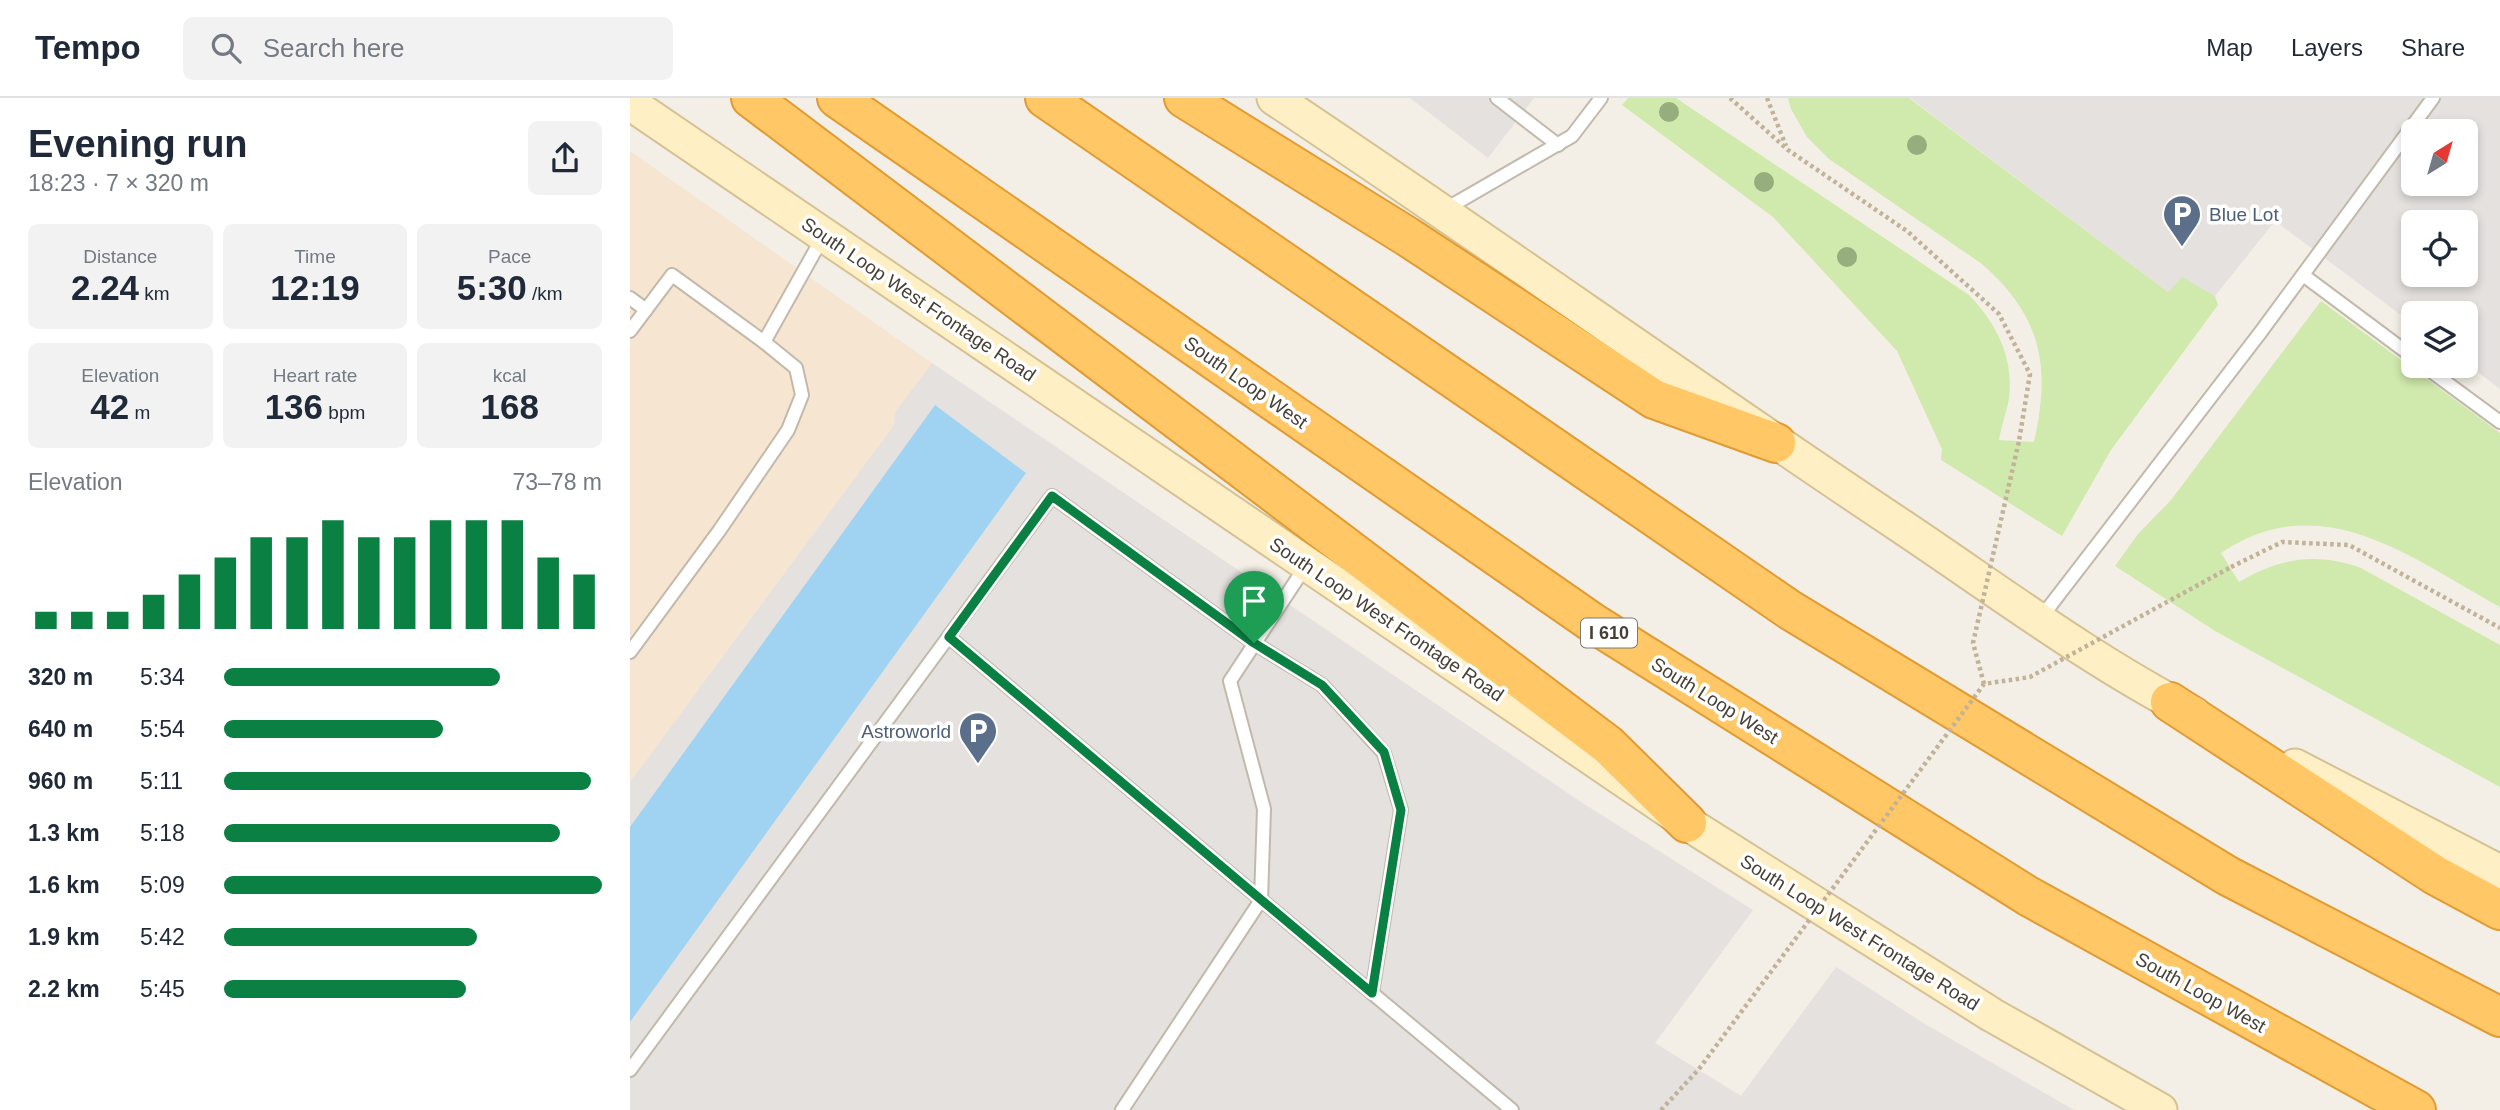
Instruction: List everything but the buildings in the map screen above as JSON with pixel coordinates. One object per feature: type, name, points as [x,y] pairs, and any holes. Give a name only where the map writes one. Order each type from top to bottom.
[{"type":"highway","points":[[751,98],[1608,745],[1687,823]]},
{"type":"highway","name":"South Loop West","points":[[837,98],[1593,623],[2028,897],[2416,1110]]},
{"type":"highway","points":[[1045,98],[1790,610],[2228,877],[2500,1017]]},
{"type":"highway","points":[[1184,98],[1408,237],[1654,399],[1776,443]]},
{"type":"highway","points":[[2170,702],[2435,874],[2500,910]]},
{"type":"main road","points":[[1274,98],[1443,210],[1776,443],[2170,702],[2500,872]]},
{"type":"main road","name":"South Loop West Frontage Road","points":[[630,103],[1687,823],[1992,1015],[2160,1110]]},
{"type":"lane","points":[[1497,98],[1558,145]]},
{"type":"lane","points":[[1443,210],[1572,136],[1601,98]]},
{"type":"lane","points":[[2040,619],[2303,275],[2433,98]]},
{"type":"lane","points":[[764,342],[824,235]]},
{"type":"lane","points":[[630,331],[672,275],[796,368],[803,395],[788,430],[719,531],[630,652]]},
{"type":"lane","points":[[2303,275],[2401,348]]},
{"type":"lane","points":[[630,299],[646,310]]},
{"type":"lane","points":[[2440,378],[2500,422]]},
{"type":"lane","points":[[630,1070],[1052,496],[1254,643],[1322,685],[1384,752],[1401,810],[1372,993]]},
{"type":"lane","points":[[1122,1110],[1262,900],[1264,809],[1230,681],[1307,564]]},
{"type":"lane","points":[[949,637],[1512,1110]]},
{"type":"path","points":[[1730,98],[1788,150],[1907,231],[1998,314],[2030,374],[2020,442],[1973,643],[1984,684]]},
{"type":"path","points":[[1767,98],[1788,150]]},
{"type":"path","points":[[1661,1110],[1699,1069],[1984,684],[2029,677],[2282,542],[2349,545],[2500,628]]},
{"type":"shaded area","points":[[1410,98],[1534,98],[1488,158]]},
{"type":"shaded area","name":"Blue Lot","points":[[1910,98],[2500,98],[2500,389],[2478,372],[2478,301],[2401,301],[2401,315],[2275,221],[2215,296],[2182,277],[2168,292]]},
{"type":"shaded area","points":[[630,151],[932,363],[895,412],[894,425],[630,782]]},
{"type":"shaded area","points":[[932,363],[1584,804],[1753,910],[1655,1043],[1741,1096],[1836,967],[1925,1024],[2074,1110],[630,1110],[630,782],[894,425],[895,412]]},
{"type":"green space","points":[[1628,98],[1676,98],[1969,295],[1995,329],[2009,369],[2009,398],[1999,440],[2034,442],[2039,415],[2041,366],[2037,344],[2018,303],[1982,264],[1829,159],[1807,137],[1791,109],[1788,98],[1909,98],[2168,292],[2182,276],[2215,296],[2218,305],[2111,450],[2062,536],[1941,460],[1942,449],[1897,351],[1773,217],[1622,105]]},
{"type":"green space","points":[[2321,301],[2401,360],[2401,378],[2425,378],[2500,433],[2500,607],[2399,550],[2365,536],[2330,527],[2295,526],[2258,534],[2221,553],[2239,582],[2269,567],[2298,560],[2329,560],[2361,568],[2500,645],[2500,787],[2215,631],[2115,566],[2138,534],[2171,500]]},
{"type":"water","points":[[935,405],[1026,473],[630,1022],[630,827]]},
{"type":"place","name":"Blue Lot","points":[[2182,248]]},
{"type":"place","name":"Astroworld","points":[[978,765]]},
{"type":"route","points":[[1052,496],[1254,643],[1322,685],[1384,752],[1401,810],[1372,993],[949,637],[1052,496]]}]
